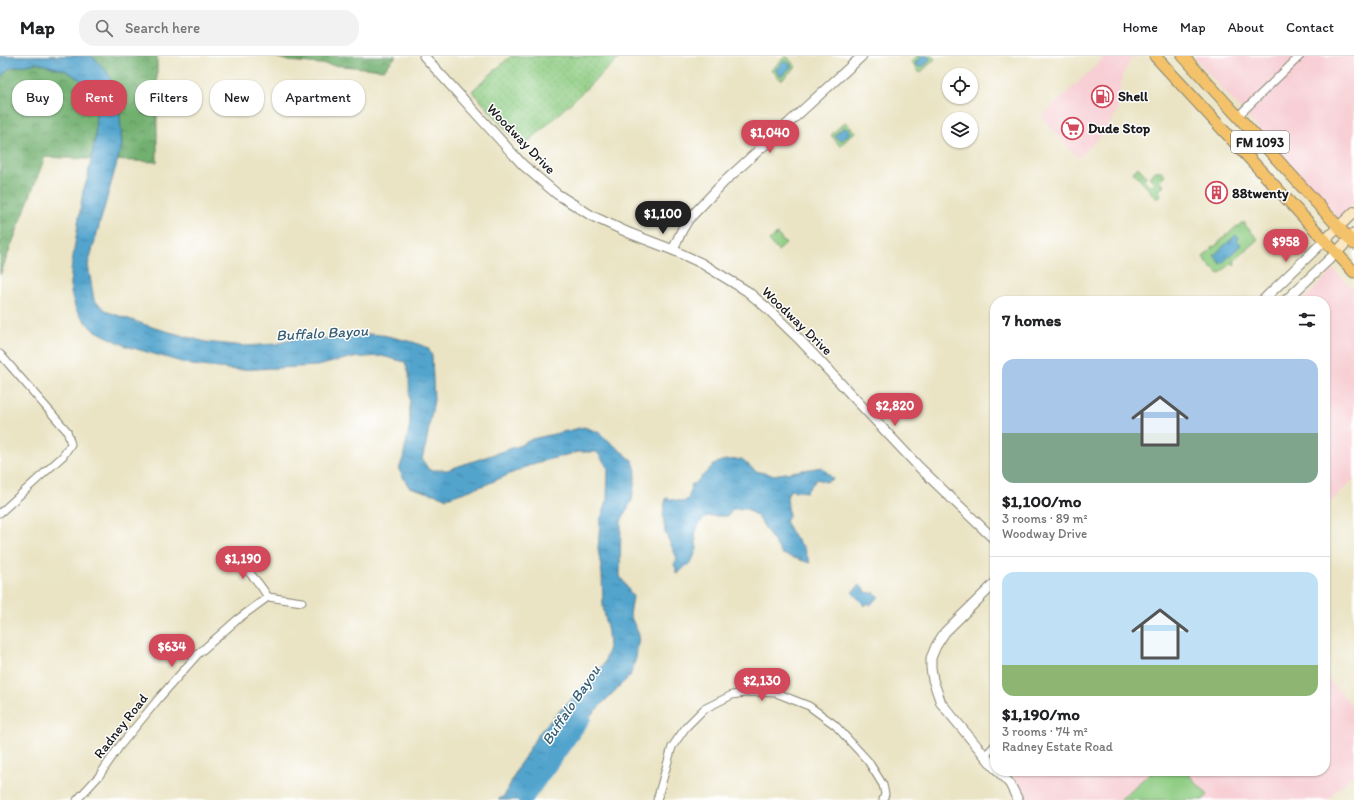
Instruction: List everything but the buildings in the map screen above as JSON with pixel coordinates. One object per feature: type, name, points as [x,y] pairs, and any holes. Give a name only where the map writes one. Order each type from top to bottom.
[{"type":"main road","name":"FM 1093","points":[[1155,56],[1354,272]]},
{"type":"main road","name":"FM 1093","points":[[1183,56],[1237,117],[1339,227],[1352,239]]},
{"type":"main road","points":[[1324,241],[1354,212]]},
{"type":"main road","points":[[1336,252],[1352,239]]},
{"type":"street","name":"Woodway Drive","points":[[424,56],[524,165],[557,194],[592,216],[701,263],[747,291],[768,308],[799,339],[919,468],[990,535]]},
{"type":"street","points":[[673,250],[688,220],[724,182],[862,56]]},
{"type":"street","points":[[1237,117],[1300,56]]},
{"type":"street","points":[[1267,296],[1324,241]]},
{"type":"street","points":[[1290,296],[1336,252]]},
{"type":"street","points":[[0,354],[67,432],[71,444],[63,456],[0,513]]},
{"type":"street","points":[[228,554],[241,564],[268,598],[302,602]]},
{"type":"street","points":[[990,588],[945,632],[936,646],[931,658],[933,680],[941,703],[990,762]]},
{"type":"street","name":"Radney Road","points":[[77,800],[99,776],[119,747],[155,702],[198,654],[238,619],[268,598]]},
{"type":"street","points":[[657,800],[672,747],[686,727],[704,709],[732,695],[751,692],[776,693],[809,706],[835,725],[868,761],[883,785],[885,794],[883,800]]},
{"type":"street","points":[[985,756],[990,751]]},
{"type":"street","points":[[1003,776],[1010,784],[1018,800]]},
{"type":"shaded area","points":[[1106,56],[1133,56],[1122,76],[1118,109],[1107,130],[1078,158],[1041,117]]},
{"type":"shaded area","points":[[1193,56],[1354,56],[1354,204],[1338,219]]},
{"type":"shaded area","points":[[1334,269],[1354,290],[1354,479],[1330,503],[1330,296],[1307,296]]},
{"type":"shaded area","points":[[1330,682],[1354,708],[1354,773],[1328,800],[1020,800],[1014,776],[1330,776]]},
{"type":"green space","points":[[0,56],[157,56],[157,80],[135,80],[135,116],[157,116],[157,162],[45,157],[0,275]]},
{"type":"green space","points":[[272,56],[396,56],[384,70],[289,61]]},
{"type":"green space","points":[[511,56],[621,56],[522,148],[472,91]]},
{"type":"green space","points":[[786,56],[796,67],[781,80],[771,70]]},
{"type":"green space","points":[[917,56],[932,56],[935,59],[920,73],[911,62]]},
{"type":"green space","points":[[845,122],[855,132],[840,146],[831,135]]},
{"type":"green space","points":[[1138,167],[1146,176],[1144,179],[1151,186],[1155,183],[1149,177],[1157,170],[1158,172],[1160,170],[1165,175],[1159,180],[1164,186],[1159,191],[1161,195],[1158,198],[1156,198],[1133,172]]},
{"type":"green space","points":[[1241,223],[1245,223],[1245,225],[1258,239],[1234,261],[1234,265],[1232,263],[1219,274],[1213,268],[1212,269],[1203,257],[1212,249],[1211,247],[1214,247],[1226,236],[1225,235],[1227,233],[1228,234],[1237,226],[1238,227]]},
{"type":"green space","points":[[777,234],[786,244],[778,251],[769,241]]},
{"type":"green space","points":[[1146,776],[1190,776],[1208,795],[1203,800],[1120,800]]},
{"type":"water","points":[[0,56],[91,56],[108,73],[111,80],[81,80],[64,70],[37,63],[10,68],[0,78]]},
{"type":"water","points":[[922,56],[928,56],[930,60],[921,68],[915,64]]},
{"type":"water","points":[[785,61],[791,65],[791,67],[781,76],[776,69]]},
{"type":"water","points":[[96,116],[120,116],[122,145],[88,265],[94,300],[108,312],[155,328],[206,342],[244,346],[276,344],[301,337],[338,339],[348,333],[383,335],[413,342],[428,348],[432,356],[434,400],[422,459],[429,470],[447,470],[521,445],[532,439],[584,427],[598,432],[633,461],[636,471],[632,500],[621,521],[620,576],[633,597],[630,615],[639,635],[636,658],[630,676],[557,749],[527,800],[498,800],[505,795],[519,765],[538,734],[604,664],[609,647],[603,606],[602,574],[598,549],[600,521],[607,501],[608,468],[597,452],[578,452],[535,463],[485,485],[447,498],[409,487],[399,470],[410,424],[409,374],[405,362],[382,356],[349,358],[317,366],[237,370],[192,365],[126,346],[92,329],[76,310],[71,292],[71,270],[83,191],[87,180],[95,140]]},
{"type":"water","points":[[844,127],[850,131],[850,133],[841,141],[835,137],[835,135]]},
{"type":"water","points":[[1236,235],[1239,238],[1237,240],[1241,245],[1221,264],[1214,255]]},
{"type":"water","points":[[742,459],[755,471],[773,475],[822,467],[833,479],[826,482],[817,479],[806,492],[790,490],[787,497],[789,516],[785,521],[794,537],[803,546],[810,563],[782,554],[758,517],[747,509],[733,509],[728,516],[707,516],[699,524],[695,534],[697,549],[691,563],[676,574],[676,568],[674,565],[677,558],[665,532],[663,514],[666,498],[684,502],[689,497],[691,485],[715,464],[724,460]]},
{"type":"water","points":[[860,585],[868,593],[870,592],[872,594],[874,592],[879,597],[870,605],[868,603],[865,606],[852,592]]},
{"type":"waterway","name":"Buffalo Bayou","points":[[525,800],[584,718]]},
{"type":"place","name":"Shell","points":[[1103,96]]},
{"type":"place","name":"Dude Stop","points":[[1073,128]]},
{"type":"place","name":"88twenty","points":[[1217,193]]}]
